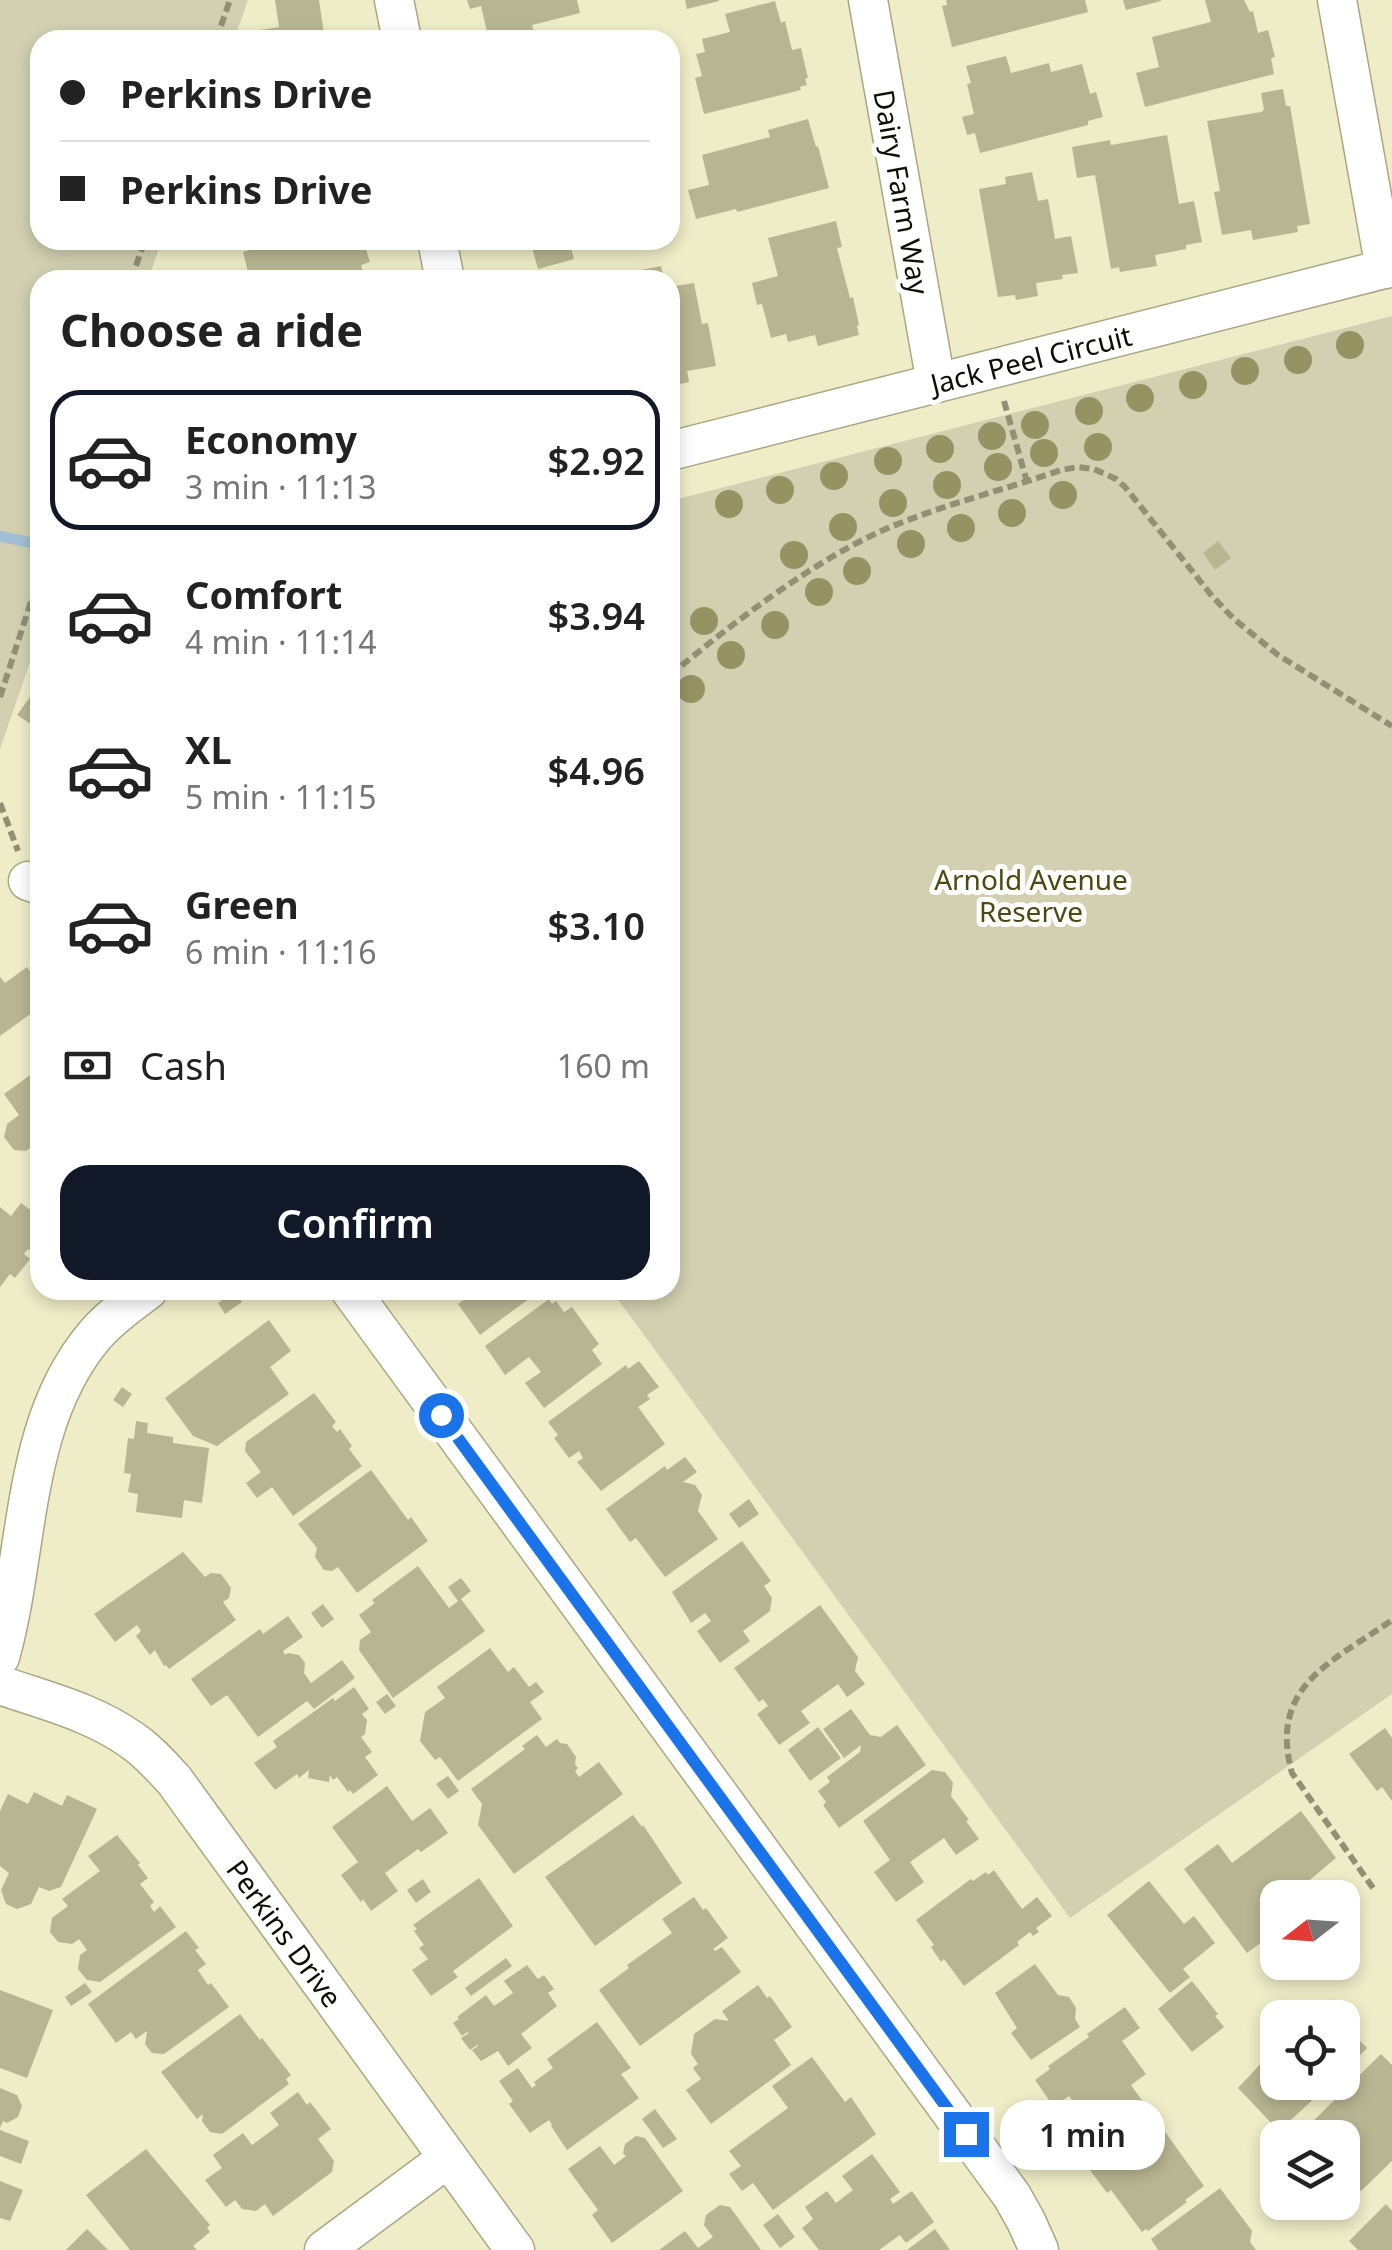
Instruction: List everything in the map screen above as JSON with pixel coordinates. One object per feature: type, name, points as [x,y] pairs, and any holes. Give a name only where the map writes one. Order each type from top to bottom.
[{"type":"street","points":[[394,0],[400,30]]},
{"type":"street","name":"Dairy Farm Way","points":[[868,0],[936,384]]},
{"type":"street","points":[[1337,0],[1389,268]]},
{"type":"street","name":"Jack Peel Circuit","points":[[680,448],[1389,268]]},
{"type":"street","points":[[0,1658],[36,1463],[53,1406],[73,1366],[96,1333],[136,1300]]},
{"type":"street","points":[[357,1300],[1012,2196],[1039,2250]]},
{"type":"street","name":"Perkins Drive","points":[[0,1685],[56,1702],[114,1729],[135,1742],[174,1780],[515,2250]]},
{"type":"street","points":[[324,2250],[448,2158]]},
{"type":"path","points":[[220,30],[230,0]]},
{"type":"path","points":[[1000,388],[1027,482]]},
{"type":"path","points":[[680,667],[784,589],[847,549],[908,520],[1078,467],[1116,478],[1126,487],[1234,619],[1278,654],[1392,726]]},
{"type":"path","points":[[0,697],[30,605]]},
{"type":"path","points":[[0,803],[30,874]]},
{"type":"path","points":[[1373,1888],[1292,1772],[1286,1736],[1293,1703],[1312,1676],[1392,1620]]},
{"type":"green space","points":[[0,0],[248,0],[238,30],[30,30],[30,250],[158,250],[152,270],[30,270],[30,662],[0,749]]},
{"type":"green space","name":"Arnold Avenue Reserve","points":[[1392,316],[1392,1694],[1070,1918],[618,1300],[680,1300],[680,498]]},
{"type":"building","points":[[275,0],[319,0],[324,30],[260,30],[279,27]]},
{"type":"building","points":[[467,0],[577,0],[580,13],[532,25],[533,30],[487,30],[481,6],[470,9]]},
{"type":"building","points":[[685,0],[719,0],[719,1],[687,9]]},
{"type":"building","points":[[946,0],[1085,0],[1088,12],[952,47],[942,6],[947,5]]},
{"type":"building","points":[[1123,0],[1161,0],[1161,1],[1126,10]]},
{"type":"building","points":[[1205,0],[1244,0],[1253,11],[1258,33],[1268,30],[1275,57],[1271,58],[1274,74],[1145,107],[1136,73],[1159,67],[1152,37],[1211,22]]},
{"type":"building","points":[[775,1],[792,50],[801,48],[807,85],[801,90],[704,114],[695,78],[702,76],[696,54],[705,52],[702,39],[730,32],[725,14]]},
{"type":"building","points":[[1006,56],[1011,73],[1049,63],[1051,72],[1082,64],[1090,94],[1096,92],[1103,117],[1088,121],[1088,125],[980,153],[975,133],[967,135],[962,117],[974,114],[966,66]]},
{"type":"building","points":[[1283,89],[1286,106],[1290,106],[1310,224],[1297,226],[1298,232],[1253,240],[1251,230],[1222,235],[1214,192],[1220,191],[1207,121],[1261,112],[1261,93]]},
{"type":"building","points":[[808,119],[829,188],[696,219],[688,190],[709,185],[702,155],[770,137],[768,130]]},
{"type":"building","points":[[1167,135],[1179,204],[1194,201],[1202,242],[1155,255],[1157,266],[1120,272],[1119,267],[1111,269],[1095,175],[1077,178],[1072,147]]},
{"type":"building","points":[[1032,172],[1038,201],[1048,199],[1055,239],[1071,236],[1078,273],[1036,283],[1038,296],[1016,300],[1015,295],[998,297],[979,189],[1006,184],[1005,177]]},
{"type":"building","points":[[836,221],[842,247],[837,248],[850,298],[853,297],[859,335],[818,346],[815,335],[788,342],[786,334],[771,338],[752,283],[778,276],[768,238]]},
{"type":"building","points":[[366,250],[370,262],[361,265],[362,270],[248,270],[243,252]]},
{"type":"building","points":[[533,250],[572,250],[574,259],[538,269]]},
{"type":"building","points":[[694,283],[702,324],[708,323],[716,366],[687,371],[689,382],[680,384],[680,285]]},
{"type":"building","points":[[1218,541],[1231,558],[1215,570],[1203,553]]},
{"type":"building","points":[[30,697],[30,723],[17,715]]},
{"type":"building","points":[[27,967],[30,1014],[0,1036],[0,977],[5,983]]},
{"type":"building","points":[[30,1075],[30,1148],[26,1151],[14,1150],[4,1137],[7,1124],[19,1115],[4,1094]]},
{"type":"building","points":[[21,1203],[30,1210],[30,1250],[24,1254],[30,1259],[15,1278],[10,1274],[0,1287],[0,1207],[11,1216]]},
{"type":"building","points":[[222,1300],[242,1302],[225,1314],[218,1303]]},
{"type":"building","points":[[464,1300],[527,1300],[480,1335],[458,1304]]},
{"type":"building","points":[[550,1300],[552,1304],[556,1301],[564,1312],[572,1307],[599,1344],[592,1350],[602,1364],[544,1408],[525,1383],[541,1372],[529,1357],[505,1375],[485,1346]]},
{"type":"building","points":[[269,1320],[291,1351],[270,1367],[289,1394],[217,1446],[193,1436],[165,1398]]},
{"type":"building","points":[[639,1361],[659,1387],[638,1407],[665,1444],[601,1491],[577,1462],[583,1458],[579,1451],[569,1458],[548,1422],[626,1365],[628,1369]]},
{"type":"building","points":[[122,1387],[132,1394],[123,1407],[113,1400]]},
{"type":"building","points":[[314,1393],[336,1422],[332,1426],[337,1432],[340,1429],[362,1466],[293,1516],[272,1487],[257,1498],[246,1483],[261,1472],[245,1451],[246,1442]]},
{"type":"building","points":[[136,1421],[148,1423],[147,1433],[173,1437],[173,1443],[209,1448],[202,1503],[184,1500],[182,1518],[136,1512],[138,1494],[128,1492],[131,1474],[124,1473],[128,1438],[134,1439]]},
{"type":"building","points":[[685,1457],[697,1472],[683,1482],[695,1485],[702,1495],[698,1511],[718,1539],[665,1577],[636,1538],[630,1542],[606,1509],[665,1466],[667,1470]]},
{"type":"building","points":[[371,1470],[428,1541],[357,1593],[338,1567],[324,1570],[315,1557],[317,1548],[298,1524]]},
{"type":"building","points":[[749,1499],[759,1514],[739,1528],[729,1514]]},
{"type":"building","points":[[742,1541],[771,1581],[764,1586],[772,1598],[770,1611],[743,1631],[750,1641],[720,1663],[697,1631],[711,1621],[705,1613],[691,1623],[672,1592]]},
{"type":"building","points":[[183,1552],[205,1577],[221,1574],[231,1588],[229,1598],[223,1602],[236,1620],[169,1669],[155,1650],[150,1655],[136,1636],[141,1631],[137,1625],[115,1642],[94,1614]]},
{"type":"building","points":[[418,1566],[449,1608],[458,1601],[448,1587],[461,1578],[471,1591],[461,1599],[485,1631],[393,1698],[359,1650],[360,1640],[371,1632],[359,1615],[375,1603],[372,1600]]},
{"type":"building","points":[[323,1604],[334,1619],[322,1628],[311,1613]]},
{"type":"building","points":[[820,1605],[858,1657],[855,1671],[865,1684],[847,1697],[838,1684],[801,1711],[810,1723],[779,1745],[757,1714],[768,1706],[763,1699],[759,1702],[734,1668]]},
{"type":"building","points":[[288,1616],[303,1637],[283,1651],[285,1655],[299,1655],[311,1683],[342,1660],[355,1678],[314,1709],[307,1701],[258,1737],[227,1695],[211,1706],[191,1679],[260,1629],[263,1634]]},
{"type":"building","points":[[490,1648],[508,1672],[514,1667],[529,1687],[536,1682],[544,1692],[530,1702],[542,1719],[458,1781],[440,1757],[435,1760],[420,1741],[425,1712],[445,1698],[437,1687]]},
{"type":"building","points":[[354,1687],[369,1709],[362,1714],[367,1720],[361,1737],[372,1752],[365,1757],[378,1775],[353,1794],[337,1777],[333,1780],[330,1775],[329,1782],[308,1778],[309,1770],[275,1790],[254,1763],[277,1747],[273,1741]]},
{"type":"building","points":[[387,1694],[396,1706],[385,1714],[376,1702]]},
{"type":"building","points":[[851,1709],[870,1735],[881,1737],[897,1725],[926,1765],[839,1828],[818,1791],[830,1782],[827,1777],[860,1752],[861,1745],[844,1758],[823,1729]]},
{"type":"building","points":[[818,1727],[841,1758],[810,1781],[788,1750]]},
{"type":"building","points":[[1385,1728],[1392,1738],[1392,1801],[1382,1787],[1377,1791],[1349,1754]]},
{"type":"building","points":[[537,1735],[546,1747],[557,1739],[567,1744],[576,1757],[575,1771],[579,1777],[599,1762],[623,1794],[514,1874],[478,1825],[482,1804],[471,1789],[525,1749],[522,1746]]},
{"type":"building","points":[[932,1770],[945,1772],[953,1783],[951,1796],[979,1839],[956,1855],[944,1838],[910,1862],[924,1882],[896,1902],[874,1872],[890,1860],[863,1821]]},
{"type":"building","points":[[448,1776],[459,1791],[448,1799],[436,1784]]},
{"type":"building","points":[[387,1786],[412,1821],[430,1808],[448,1833],[385,1873],[398,1891],[371,1911],[341,1875],[358,1862],[332,1827]]},
{"type":"building","points":[[34,1792],[62,1806],[67,1795],[97,1809],[61,1887],[49,1891],[39,1887],[31,1904],[17,1909],[6,1904],[1,1890],[9,1873],[0,1866],[0,1811],[8,1794],[28,1804]]},
{"type":"building","points":[[1301,1811],[1336,1858],[1310,1880],[1260,1880],[1260,1943],[1247,1953],[1184,1869],[1218,1844],[1232,1863]]},
{"type":"building","points":[[633,1815],[682,1883],[595,1946],[545,1877]]},
{"type":"building","points":[[117,1835],[148,1878],[140,1884],[154,1902],[150,1906],[154,1912],[160,1906],[176,1927],[100,1982],[87,1980],[78,1969],[80,1955],[87,1950],[79,1939],[72,1944],[58,1942],[50,1932],[52,1918],[68,1906],[62,1899],[100,1871],[88,1856]]},
{"type":"building","points":[[994,1870],[1022,1909],[1037,1897],[1052,1916],[1036,1928],[1039,1932],[1033,1936],[1030,1932],[1017,1942],[1019,1945],[964,1986],[944,1959],[941,1962],[916,1920],[971,1879]]},
{"type":"building","points":[[479,1878],[513,1926],[453,1971],[458,1977],[431,1996],[412,1970],[428,1959],[419,1948],[424,1945],[413,1925]]},
{"type":"building","points":[[423,1879],[431,1892],[416,1903],[407,1890]]},
{"type":"building","points":[[1149,1881],[1184,1924],[1194,1916],[1215,1943],[1183,1969],[1190,1977],[1170,1993],[1107,1915]]},
{"type":"building","points":[[694,1897],[728,1938],[713,1949],[722,1947],[741,1972],[640,2046],[599,1990],[672,1933],[662,1919]]},
{"type":"building","points":[[186,1931],[206,1964],[198,1970],[229,2007],[164,2054],[152,2053],[145,2044],[147,2031],[136,2039],[131,2032],[116,2043],[88,2004]]},
{"type":"building","points":[[506,1958],[512,1966],[471,1996],[465,1988]]},
{"type":"building","points":[[1035,1964],[1058,1995],[1069,1997],[1080,2027],[1031,2060],[1011,2033],[1017,2028],[995,1993]]},
{"type":"building","points":[[527,1965],[538,1979],[544,1975],[554,1989],[548,1993],[557,2006],[521,2034],[532,2048],[508,2066],[498,2051],[481,2061],[472,2050],[478,2046],[470,2050],[461,2038],[469,2033],[462,2036],[453,2023],[486,1995],[494,2006],[513,1993],[504,1981]]},
{"type":"building","points":[[1192,1981],[1224,2027],[1192,2052],[1158,2009]]},
{"type":"building","points":[[85,1983],[92,1992],[71,2006],[65,1997]]},
{"type":"building","points":[[758,1985],[792,2027],[774,2040],[791,2065],[711,2124],[686,2090],[701,2079],[693,2068],[698,2064],[691,2054],[694,2034],[715,2019],[729,2021],[722,2011]]},
{"type":"building","points":[[0,1990],[53,2010],[27,2078],[0,2068]]},
{"type":"building","points":[[1125,2007],[1140,2028],[1122,2041],[1146,2074],[1131,2085],[1146,2106],[1101,2139],[1069,2096],[1054,2107],[1035,2080]]},
{"type":"building","points":[[240,2014],[291,2075],[286,2079],[289,2084],[222,2134],[210,2132],[202,2121],[203,2114],[197,2119],[161,2072]]},
{"type":"building","points":[[597,2022],[631,2068],[621,2074],[639,2098],[567,2150],[549,2120],[530,2133],[509,2104],[513,2101],[499,2081],[518,2068],[532,2088],[553,2068],[547,2059]]},
{"type":"building","points":[[1381,2054],[1392,2065],[1392,2161],[1361,2191],[1360,2120],[1314,2120],[1334,2100],[1360,2100],[1360,2075]]},
{"type":"building","points":[[812,2057],[845,2102],[851,2097],[876,2134],[773,2210],[753,2183],[742,2191],[729,2174],[741,2166],[729,2151],[788,2108],[772,2086]]},
{"type":"building","points":[[1260,2064],[1260,2100],[1313,2100],[1291,2120],[1269,2120],[1238,2088]]},
{"type":"building","points":[[0,2088],[17,2095],[22,2106],[18,2117],[3,2121],[0,2128]]},
{"type":"building","points":[[298,2092],[331,2129],[318,2139],[334,2161],[332,2172],[273,2216],[265,2204],[256,2211],[242,2209],[235,2200],[226,2207],[205,2180],[222,2168],[213,2155],[243,2133],[252,2145],[279,2125],[270,2113]]},
{"type":"building","points":[[655,2109],[677,2139],[663,2148],[642,2119]]},
{"type":"building","points":[[1149,2128],[1154,2135],[1163,2129],[1204,2186],[1142,2232],[1111,2190],[1107,2193],[1087,2166],[1117,2144],[1125,2154],[1142,2141],[1138,2136]]},
{"type":"building","points":[[0,2130],[29,2141],[21,2164],[0,2156]]},
{"type":"building","points":[[636,2136],[645,2138],[683,2191],[612,2243],[592,2215],[598,2210],[568,2169],[600,2146],[614,2165],[626,2156],[625,2144]]},
{"type":"building","points":[[146,2149],[210,2225],[210,2232],[193,2246],[197,2250],[130,2250],[86,2195]]},
{"type":"building","points":[[872,2154],[900,2192],[890,2199],[893,2204],[912,2191],[934,2222],[906,2243],[900,2235],[879,2250],[819,2250],[802,2228],[813,2219],[805,2207],[827,2191],[836,2203],[853,2190],[842,2176]]},
{"type":"building","points":[[0,2181],[23,2190],[10,2221],[0,2218]]},
{"type":"building","points":[[1220,2188],[1252,2231],[1250,2242],[1256,2250],[1158,2250],[1151,2239]]},
{"type":"building","points":[[1386,2204],[1392,2211],[1392,2250],[1358,2250],[1349,2241]]},
{"type":"building","points":[[720,2205],[730,2207],[761,2250],[659,2250],[685,2231],[698,2248],[713,2237],[704,2225],[706,2215]]},
{"type":"building","points":[[778,2214],[795,2237],[780,2248],[763,2225]]},
{"type":"building","points":[[87,2229],[108,2250],[66,2250]]},
{"type":"building","points":[[935,2229],[950,2250],[907,2250]]},
{"type":"waterway","points":[[0,536],[30,543]]},
{"type":"route","points":[[441,1415],[966,2134]]}]
